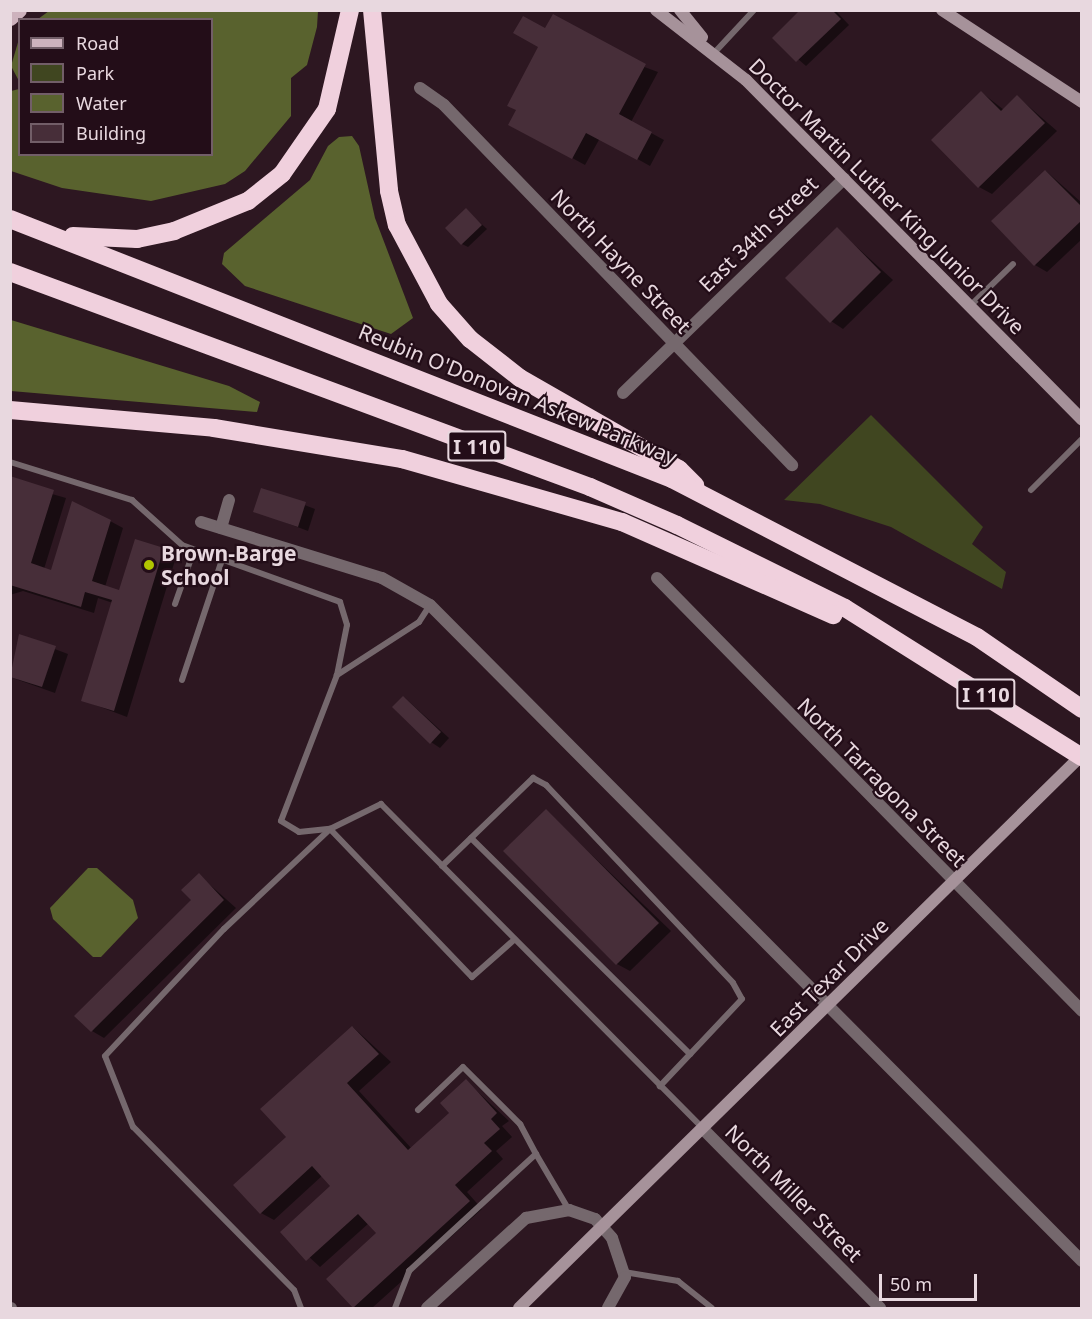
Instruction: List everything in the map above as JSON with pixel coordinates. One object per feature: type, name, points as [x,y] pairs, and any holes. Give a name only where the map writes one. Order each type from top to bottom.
[{"type":"highway","points":[[344,10],[346,41]]},
{"type":"highway","points":[[13,220],[63,235],[137,239],[211,220],[248,201],[282,174],[316,130],[336,87],[350,10]]},
{"type":"highway","points":[[372,11],[389,191],[397,225],[439,304],[470,339],[520,378],[679,469],[709,499]]},
{"type":"highway","name":"Reubin O'Donovan Askew Parkway","points":[[13,220],[585,441],[709,499],[977,637],[1077,706]]},
{"type":"highway","name":"I 110","points":[[10,272],[590,487],[768,568],[927,658],[1082,756]]},
{"type":"highway","points":[[10,410],[214,428],[402,459],[622,522],[927,658]]},
{"type":"main road","points":[[10,18],[19,10]]},
{"type":"main road","name":"Doctor Martin Luther King Junior Drive","points":[[656,10],[715,52],[1082,420]]},
{"type":"main road","points":[[680,10],[715,52]]},
{"type":"main road","points":[[942,10],[1082,102]]},
{"type":"main road","name":"East Texar Drive","points":[[519,1308],[705,1131],[826,1006],[1082,756]]},
{"type":"street","name":"North Hayne Street","points":[[420,88],[444,105],[792,465]]},
{"type":"street","name":"East 34th Street","points":[[623,393],[672,343],[844,179]]},
{"type":"street","points":[[221,528],[229,500]]},
{"type":"street","points":[[201,522],[382,578],[430,605],[826,1006],[1082,1261]]},
{"type":"street","name":"North Tarragona Street","points":[[657,578],[1082,1011]]},
{"type":"street","name":"North Miller Street","points":[[705,1131],[880,1308]]},
{"type":"street","points":[[427,1308],[526,1218],[569,1210],[604,1227],[624,1272],[623,1288],[608,1308]]},
{"type":"lane","points":[[715,52],[754,10]]},
{"type":"lane","points":[[969,307],[1013,264]]},
{"type":"lane","points":[[1030,490],[1082,439]]},
{"type":"lane","points":[[10,462],[132,500],[194,550],[340,602],[347,625],[337,675],[281,821],[299,832],[330,829]]},
{"type":"lane","points":[[175,604],[194,550]]},
{"type":"lane","points":[[182,680],[222,560]]},
{"type":"lane","points":[[337,675],[419,622],[430,605]]},
{"type":"lane","points":[[442,866],[533,778],[546,785],[738,991],[742,999],[660,1086]]},
{"type":"lane","points":[[301,1308],[294,1290],[133,1127],[105,1056],[224,929],[330,829],[381,804],[705,1131]]},
{"type":"lane","points":[[330,829],[472,977],[515,939]]},
{"type":"lane","points":[[471,838],[690,1054]]},
{"type":"lane","points":[[418,1110],[464,1067],[520,1124],[569,1210]]},
{"type":"lane","points":[[395,1308],[409,1271],[536,1154]]},
{"type":"lane","points":[[624,1272],[678,1281],[712,1308]]},
{"type":"green space","points":[[871,415],[983,527],[972,544],[1006,572],[1002,589],[891,527],[820,504],[784,500]]},
{"type":"water","points":[[49,11],[318,11],[317,27],[307,65],[291,78],[291,116],[245,171],[225,184],[151,201],[62,188],[11,171],[11,91],[18,89],[18,156],[213,156],[213,18],[39,18]]},
{"type":"water","points":[[18,42],[18,79],[11,66]]},
{"type":"water","points":[[352,136],[359,146],[375,218],[413,318],[391,334],[245,286],[222,264],[224,253],[310,180],[328,146],[339,137]]},
{"type":"water","points":[[11,320],[229,386],[260,402],[257,412],[11,391]]},
{"type":"water","points":[[88,868],[97,868],[133,900],[138,918],[101,957],[93,957],[53,919],[50,908]]},
{"type":"building","points":[[800,10],[832,10],[841,19],[796,62],[772,38]]},
{"type":"building","points":[[553,14],[646,64],[619,114],[652,132],[637,160],[586,133],[572,159],[508,125],[516,110],[507,106],[538,47],[513,33],[523,16],[545,28]]},
{"type":"building","points":[[981,91],[1001,111],[1017,95],[1045,123],[978,188],[931,140]]},
{"type":"building","points":[[1045,170],[1082,207],[1082,220],[1034,266],[991,221]]},
{"type":"building","points":[[466,208],[482,225],[461,245],[445,228]]},
{"type":"building","points":[[837,227],[881,272],[830,323],[785,278]]},
{"type":"building","points":[[10,476],[54,490],[31,563],[51,570],[72,501],[111,520],[92,581],[119,590],[135,539],[164,548],[114,711],[81,701],[112,600],[85,592],[81,607],[10,585]]},
{"type":"building","points":[[261,488],[306,502],[298,527],[253,512]]},
{"type":"building","points":[[19,634],[56,646],[42,687],[10,677]]},
{"type":"building","points":[[403,696],[441,732],[430,744],[392,707]]},
{"type":"building","points":[[546,809],[659,923],[616,965],[503,851]]},
{"type":"building","points":[[199,873],[224,900],[91,1032],[74,1016],[191,900],[181,890]]},
{"type":"building","points":[[352,1026],[379,1054],[347,1083],[408,1150],[449,1113],[440,1103],[466,1079],[497,1113],[491,1119],[500,1129],[484,1143],[492,1151],[455,1185],[470,1201],[353,1308],[326,1279],[376,1233],[358,1214],[306,1261],[280,1232],[330,1186],[312,1166],[260,1214],[233,1185],[286,1137],[260,1109]]},
{"type":"place","name":"Brown-Barge School","points":[[149,565]]}]
